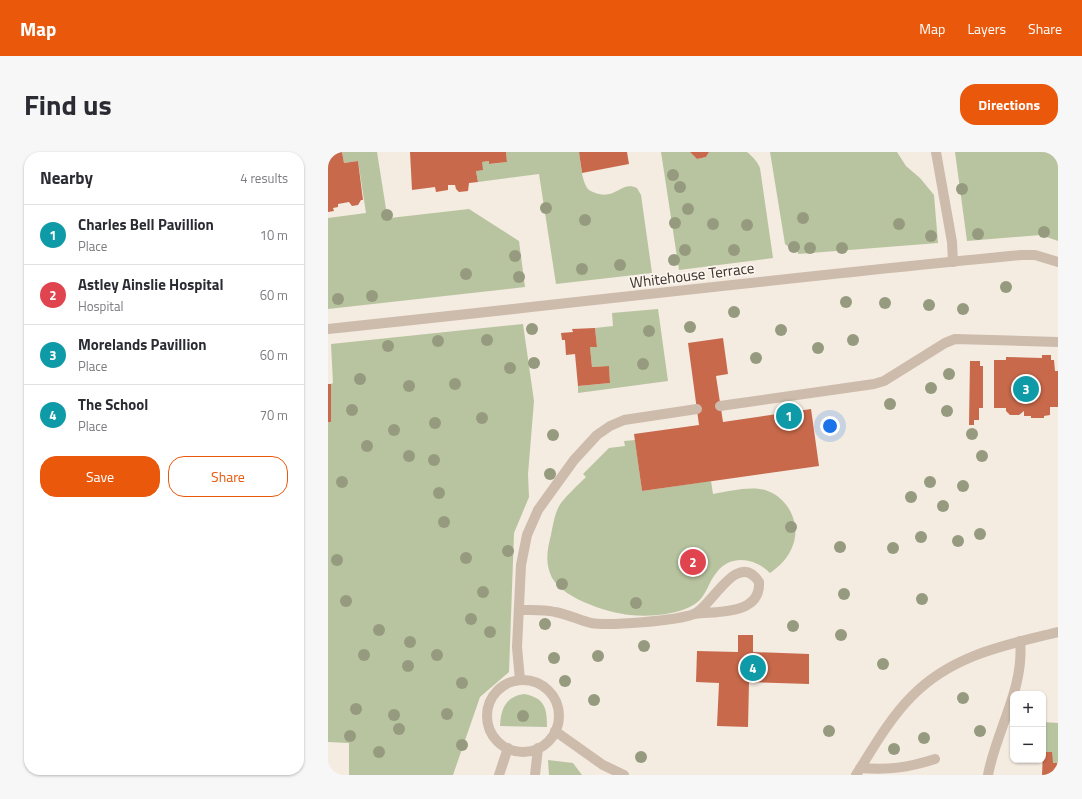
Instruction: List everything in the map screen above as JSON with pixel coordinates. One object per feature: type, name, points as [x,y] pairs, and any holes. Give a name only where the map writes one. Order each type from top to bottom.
[{"type":"street","points":[[936,152],[952,242],[953,262]]},
{"type":"street","name":"Whitehouse Terrace","points":[[328,329],[596,301],[823,274],[953,262],[1035,255],[1058,262]]},
{"type":"street","points":[[720,406],[874,384],[884,381],[945,343],[955,339],[980,341],[1058,342]]},
{"type":"street","points":[[520,680],[517,648],[521,565],[527,535],[538,510],[574,460],[597,435],[618,422],[697,409]]},
{"type":"street","points":[[519,610],[556,612],[590,622],[613,624],[676,618],[736,609],[746,606],[757,596],[759,582],[754,576],[747,573],[734,575],[695,614]]},
{"type":"street","points":[[858,772],[895,716],[912,696],[925,684],[951,665],[966,658],[1020,641],[1058,632]]},
{"type":"street","points":[[988,775],[994,747],[1007,713],[1020,665],[1020,641]]},
{"type":"street","points":[[520,680],[538,683],[552,695],[558,713],[555,731],[548,741],[538,748],[526,751],[508,748],[494,736],[489,726],[487,713],[490,701],[498,691],[508,684],[520,680]]},
{"type":"street","points":[[555,731],[603,764],[624,775]]},
{"type":"street","points":[[499,775],[508,748]]},
{"type":"street","points":[[535,775],[538,748]]},
{"type":"street","points":[[858,772],[892,770],[935,759]]},
{"type":"green space","points":[[342,152],[377,152],[387,215],[390,218],[469,209],[519,241],[525,287],[328,309],[328,218],[366,213],[358,161],[344,163]]},
{"type":"green space","points":[[506,152],[579,152],[581,169],[586,187],[593,192],[607,194],[631,186],[637,188],[641,195],[652,273],[556,284],[539,174],[478,182],[476,171],[482,162],[489,161],[490,164],[507,162]]},
{"type":"green space","points":[[661,152],[690,152],[697,159],[706,157],[709,152],[747,152],[756,161],[760,168],[773,258],[679,270]]},
{"type":"green space","points":[[770,152],[897,152],[906,166],[920,178],[934,195],[938,243],[798,254],[798,251],[785,244]]},
{"type":"green space","points":[[955,152],[1058,152],[1058,241],[1041,235],[967,241]]},
{"type":"green space","points":[[658,309],[668,381],[578,393],[578,386],[610,383],[609,366],[592,367],[590,347],[597,347],[595,328],[613,326],[612,313]]},
{"type":"green space","points":[[523,324],[534,401],[528,474],[529,497],[514,533],[509,672],[480,697],[453,775],[349,775],[349,743],[328,742],[328,422],[331,422],[331,384],[333,383],[331,344]]},
{"type":"green space","points":[[635,440],[642,491],[711,481],[713,494],[739,489],[759,489],[773,493],[780,498],[791,512],[795,528],[793,545],[787,557],[770,573],[764,568],[750,561],[736,560],[729,562],[717,572],[699,601],[688,608],[672,613],[638,616],[621,614],[584,602],[562,589],[555,582],[550,573],[547,558],[553,523],[559,506],[586,477],[583,474],[609,448],[625,446],[624,441]]},
{"type":"green space","points":[[524,694],[541,701],[545,709],[547,727],[500,726],[503,709],[508,701]]},
{"type":"green space","points":[[1046,722],[1058,723],[1058,763],[1053,763],[1046,755]]},
{"type":"green space","points":[[548,760],[573,763],[582,775],[549,775]]},
{"type":"building","points":[[328,152],[342,152],[344,163],[358,161],[363,200],[361,200],[358,205],[352,206],[349,202],[338,204],[338,207],[333,208],[334,211],[328,212]]},
{"type":"building","points":[[410,152],[506,152],[507,162],[489,164],[489,161],[482,162],[483,170],[476,171],[478,182],[469,183],[468,191],[459,192],[455,185],[448,185],[448,190],[436,192],[435,187],[412,190]]},
{"type":"building","points":[[579,152],[627,152],[629,164],[582,173]]},
{"type":"building","points":[[690,152],[709,152],[706,157],[697,159]]},
{"type":"building","points":[[595,328],[597,347],[590,347],[592,367],[609,366],[610,383],[578,386],[575,354],[566,355],[565,340],[562,340],[561,333],[573,332],[572,329]]},
{"type":"building","points":[[723,338],[728,374],[716,376],[723,422],[811,409],[819,466],[642,491],[634,434],[699,425],[688,343]]},
{"type":"building","points":[[1042,355],[1051,355],[1051,360],[1054,360],[1055,371],[1058,371],[1058,407],[1050,407],[1050,415],[1044,416],[1044,418],[1031,418],[1031,416],[1024,416],[1024,411],[1019,415],[1010,415],[1006,411],[1006,408],[994,408],[994,360],[1006,360],[1006,357],[1042,358]]},
{"type":"building","points":[[970,361],[980,361],[980,366],[983,366],[983,408],[979,408],[979,420],[974,420],[974,425],[969,425]]},
{"type":"building","points":[[328,384],[331,384],[331,422],[328,422]]},
{"type":"building","points":[[738,635],[753,635],[753,652],[809,654],[809,684],[749,682],[748,727],[717,726],[719,683],[696,682],[697,651],[738,652]]},
{"type":"building","points":[[1046,752],[1052,752],[1053,763],[1058,763],[1058,775],[1042,775],[1043,763],[1046,763]]},
{"type":"place","name":"Morelands Pavillion","points":[[1026,389]]},
{"type":"place","name":"Charles Bell Pavillion","points":[[789,416]]},
{"type":"place","name":"Astley Ainslie Hospital","points":[[693,562]]},
{"type":"place","name":"The School","points":[[753,668]]}]
